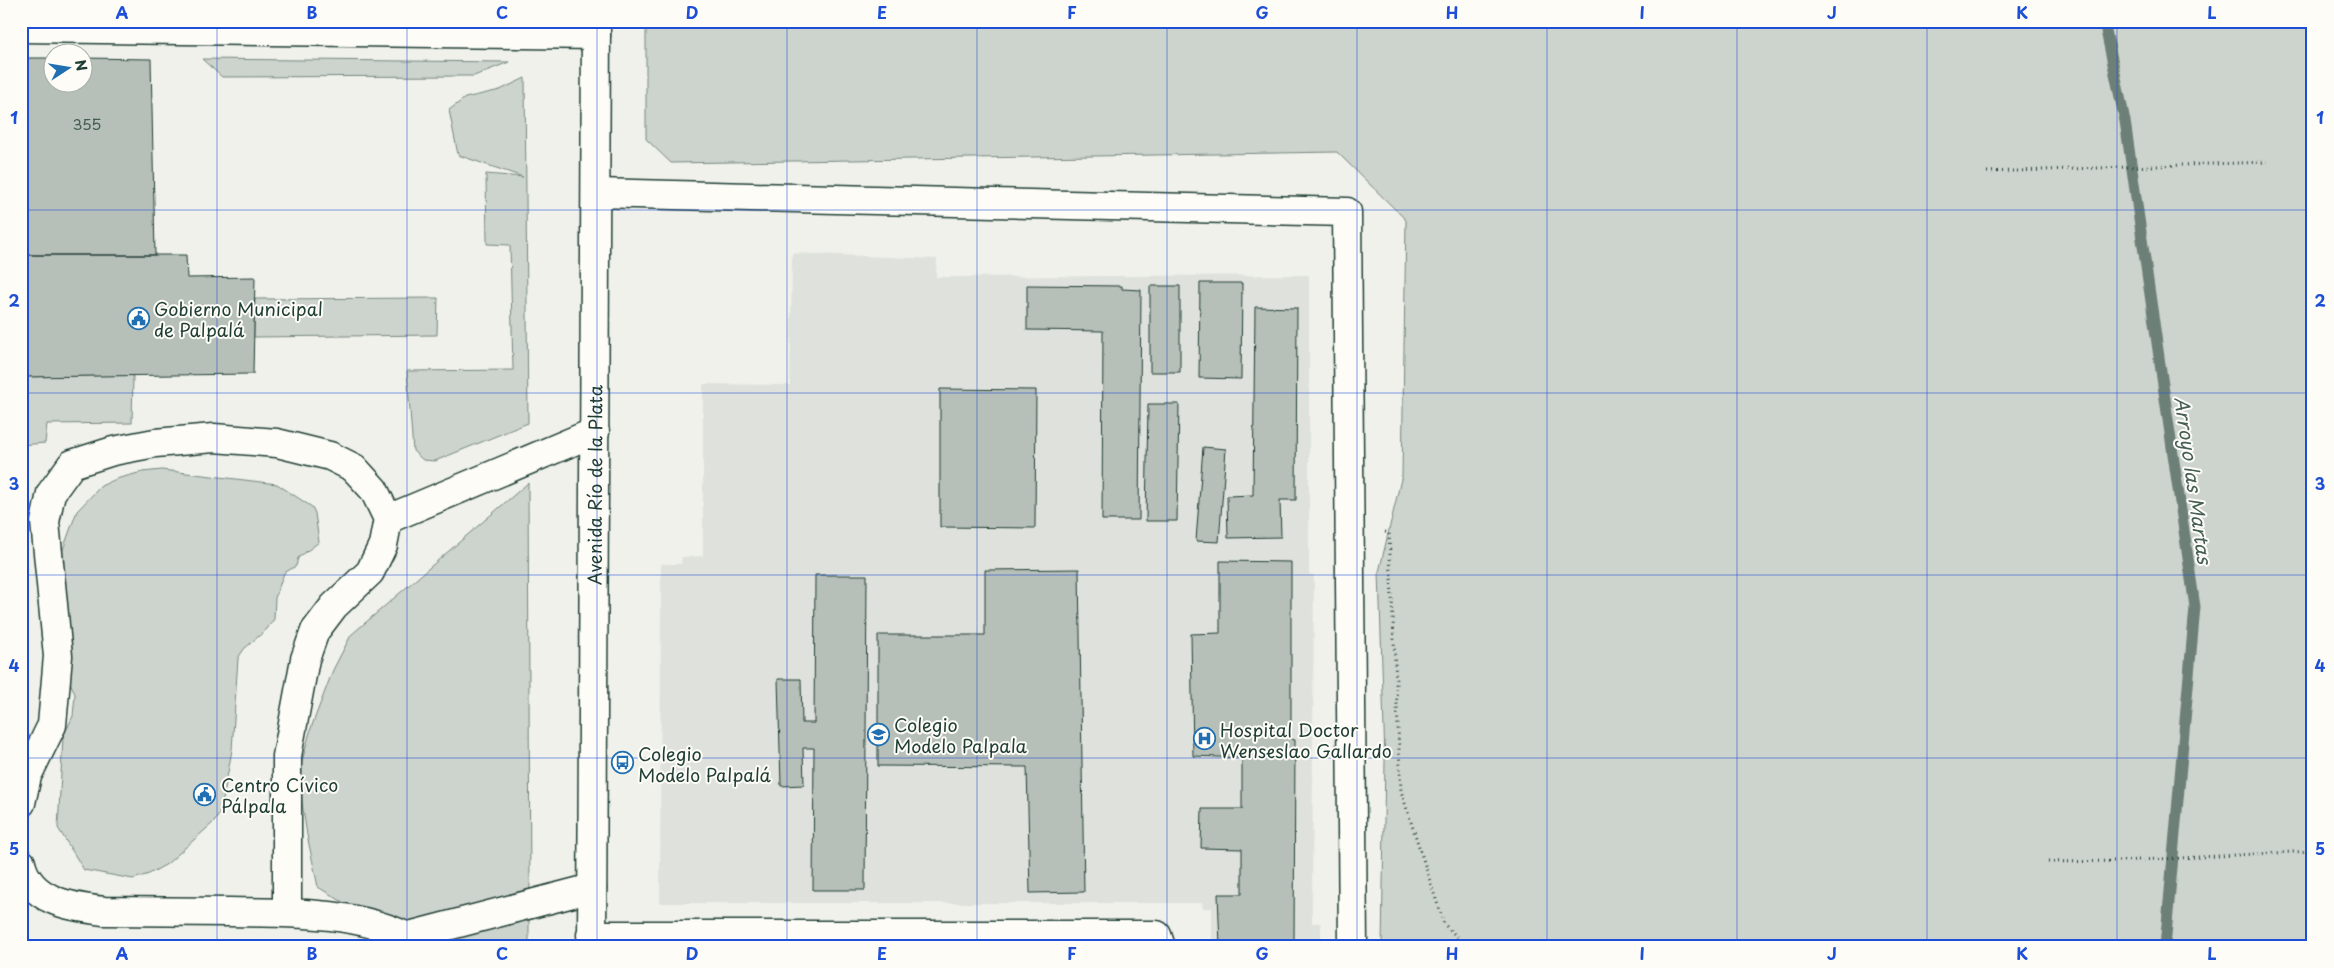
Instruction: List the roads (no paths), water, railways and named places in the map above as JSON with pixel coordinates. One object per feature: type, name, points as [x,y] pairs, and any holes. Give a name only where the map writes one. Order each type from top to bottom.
[{"type":"main road","points":[[21,28],[121,25],[596,28]]},
{"type":"main road","name":"Avenida Río de la Plata","points":[[592,941],[596,28]]},
{"type":"main road","points":[[596,193],[1347,212],[1352,947]]},
{"type":"main road","points":[[388,519],[595,432]]},
{"type":"main road","points":[[21,803],[26,776],[52,725],[58,656],[45,522],[51,493],[72,464],[113,451],[155,443],[214,438],[277,443],[330,456],[354,468],[374,490],[388,519],[383,545],[370,572],[334,606],[315,631],[305,659],[287,756],[287,913]]},
{"type":"main road","points":[[21,863],[24,875],[38,892],[57,902],[80,908],[104,911],[287,913],[345,917],[417,942],[592,888]]},
{"type":"main road","points":[[592,941],[1157,935],[1161,947]]},
{"type":"waterway","name":"Arroyo las Martas","points":[[2104,21],[2125,121],[2195,607],[2165,947]]},
{"type":"place","name":"Gobierno Municipal de Palpalá","points":[[138,318]]},
{"type":"place","name":"Colegio Modelo Palpala","points":[[878,734]]},
{"type":"place","name":"Hospital Doctor Wenseslao Gallardo","points":[[1204,739]]},
{"type":"place","name":"Colegio Modelo Palpalá","points":[[622,763]]},
{"type":"place","name":"Centro Cívico Pálpala","points":[[205,794]]}]
